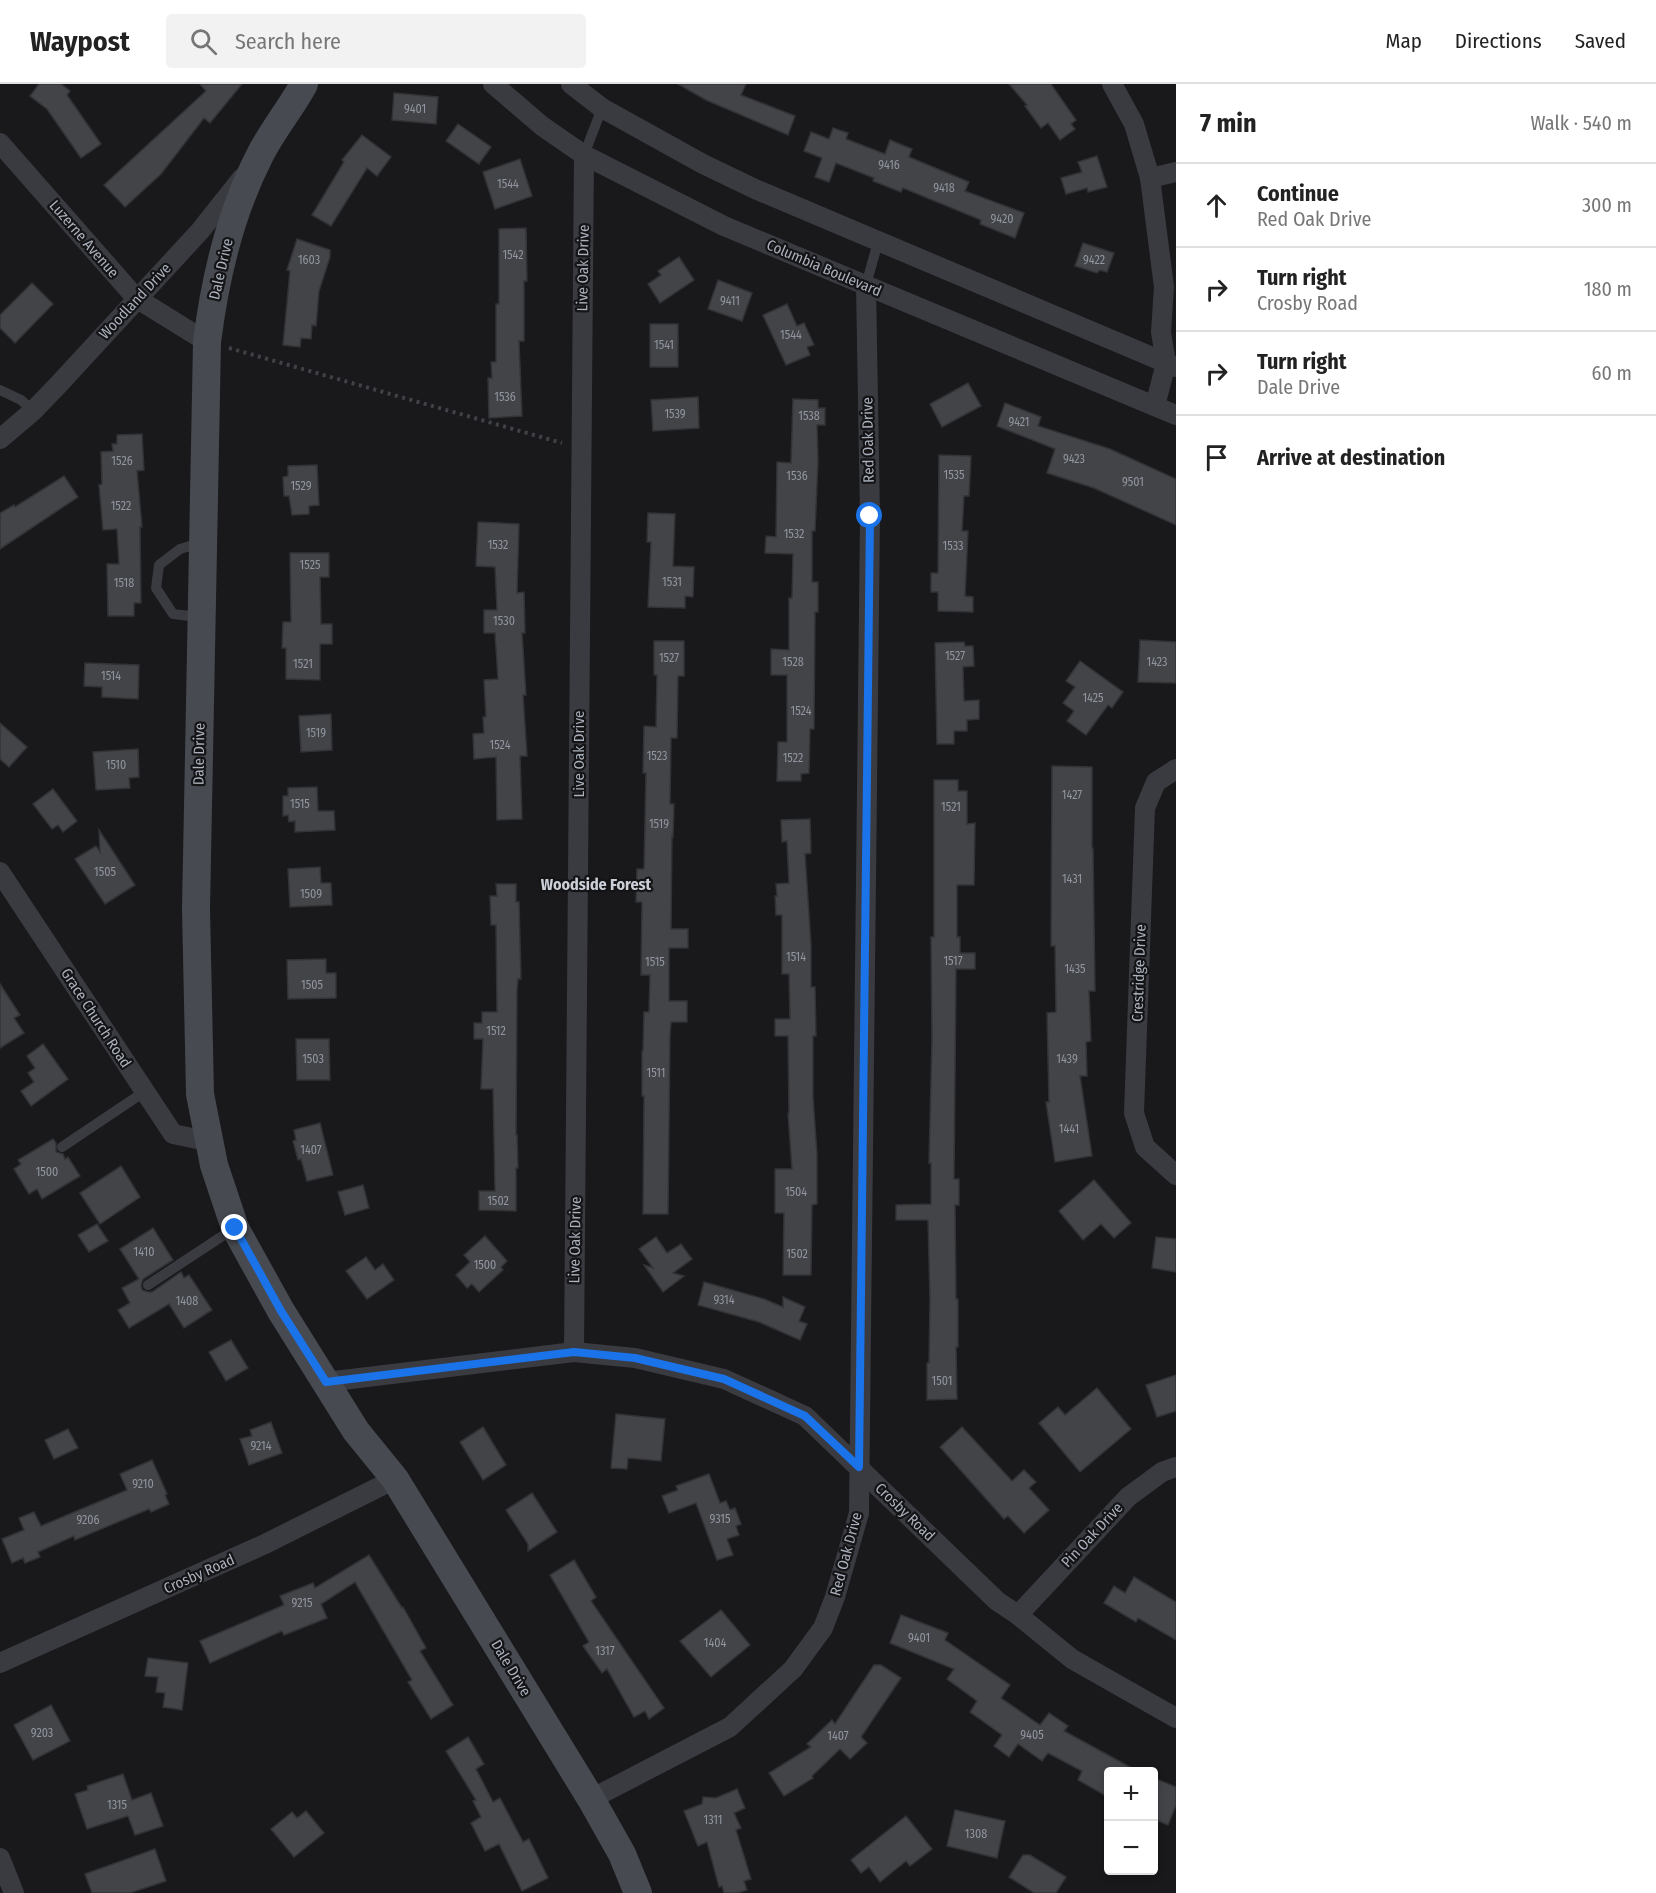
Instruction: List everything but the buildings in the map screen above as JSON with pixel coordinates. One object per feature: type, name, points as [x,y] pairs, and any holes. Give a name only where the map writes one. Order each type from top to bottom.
[{"type":"street","name":"Dale Drive","points":[[304,84],[260,154],[233,219],[212,306],[217,345],[203,542],[196,909],[200,1094],[214,1165],[235,1228],[281,1311],[343,1410],[357,1413],[365,1425],[372,1450],[395,1479],[591,1799],[622,1854],[638,1893]]},
{"type":"street","name":"Columbia Boulevard","points":[[493,84],[542,126],[584,155],[724,226],[1176,415]]},
{"type":"street","points":[[571,84],[602,108],[703,164],[755,189],[1171,365]]},
{"type":"street","points":[[1112,84],[1134,124],[1150,178],[1164,287],[1161,332],[1171,365],[1155,406]]},
{"type":"street","name":"Luzerne Avenue","points":[[0,143],[136,298],[217,345]]},
{"type":"street","name":"Woodland Drive","points":[[0,439],[33,411],[200,231],[260,154]]},
{"type":"street","name":"Live Oak Drive","points":[[574,1352],[584,155]]},
{"type":"street","points":[[1150,178],[1176,172]]},
{"type":"street","name":"Red Oak Drive","points":[[591,1799],[730,1727],[794,1669],[823,1628],[835,1597],[859,1513],[870,516],[866,285]]},
{"type":"street","name":"Crestridge Drive","points":[[1176,769],[1156,782],[1145,808],[1134,1113],[1145,1147],[1176,1175]]},
{"type":"street","name":"Grace Church Road","points":[[0,872],[173,1134],[209,1139]]},
{"type":"street","name":"Crosby Road","points":[[326,1382],[574,1352],[635,1358],[724,1379],[805,1416],[997,1601],[1072,1659],[1176,1718]]},
{"type":"street","name":"Pin Oak Drive","points":[[1018,1615],[1128,1497],[1162,1473],[1176,1467]]},
{"type":"street","name":"Crosby Road","points":[[0,1663],[265,1544],[395,1479]]},
{"type":"street","points":[[0,1858],[14,1893]]},
{"type":"lane","points":[[584,155],[602,108]]},
{"type":"lane","points":[[866,285],[879,242]]},
{"type":"lane","points":[[0,390],[21,400],[33,411]]},
{"type":"lane","points":[[202,618],[173,614],[156,588],[159,565],[180,549],[203,542]]},
{"type":"lane","points":[[62,1147],[144,1092]]},
{"type":"lane","points":[[148,1285],[235,1228]]},
{"type":"path","points":[[217,345],[580,448]]},
{"type":"district","name":"Woodside Forest","points":[[596,884]]},
{"type":"route","points":[[235,1228],[281,1311],[326,1382],[574,1352],[635,1358],[724,1379],[805,1416],[859,1467],[870,516]]}]
